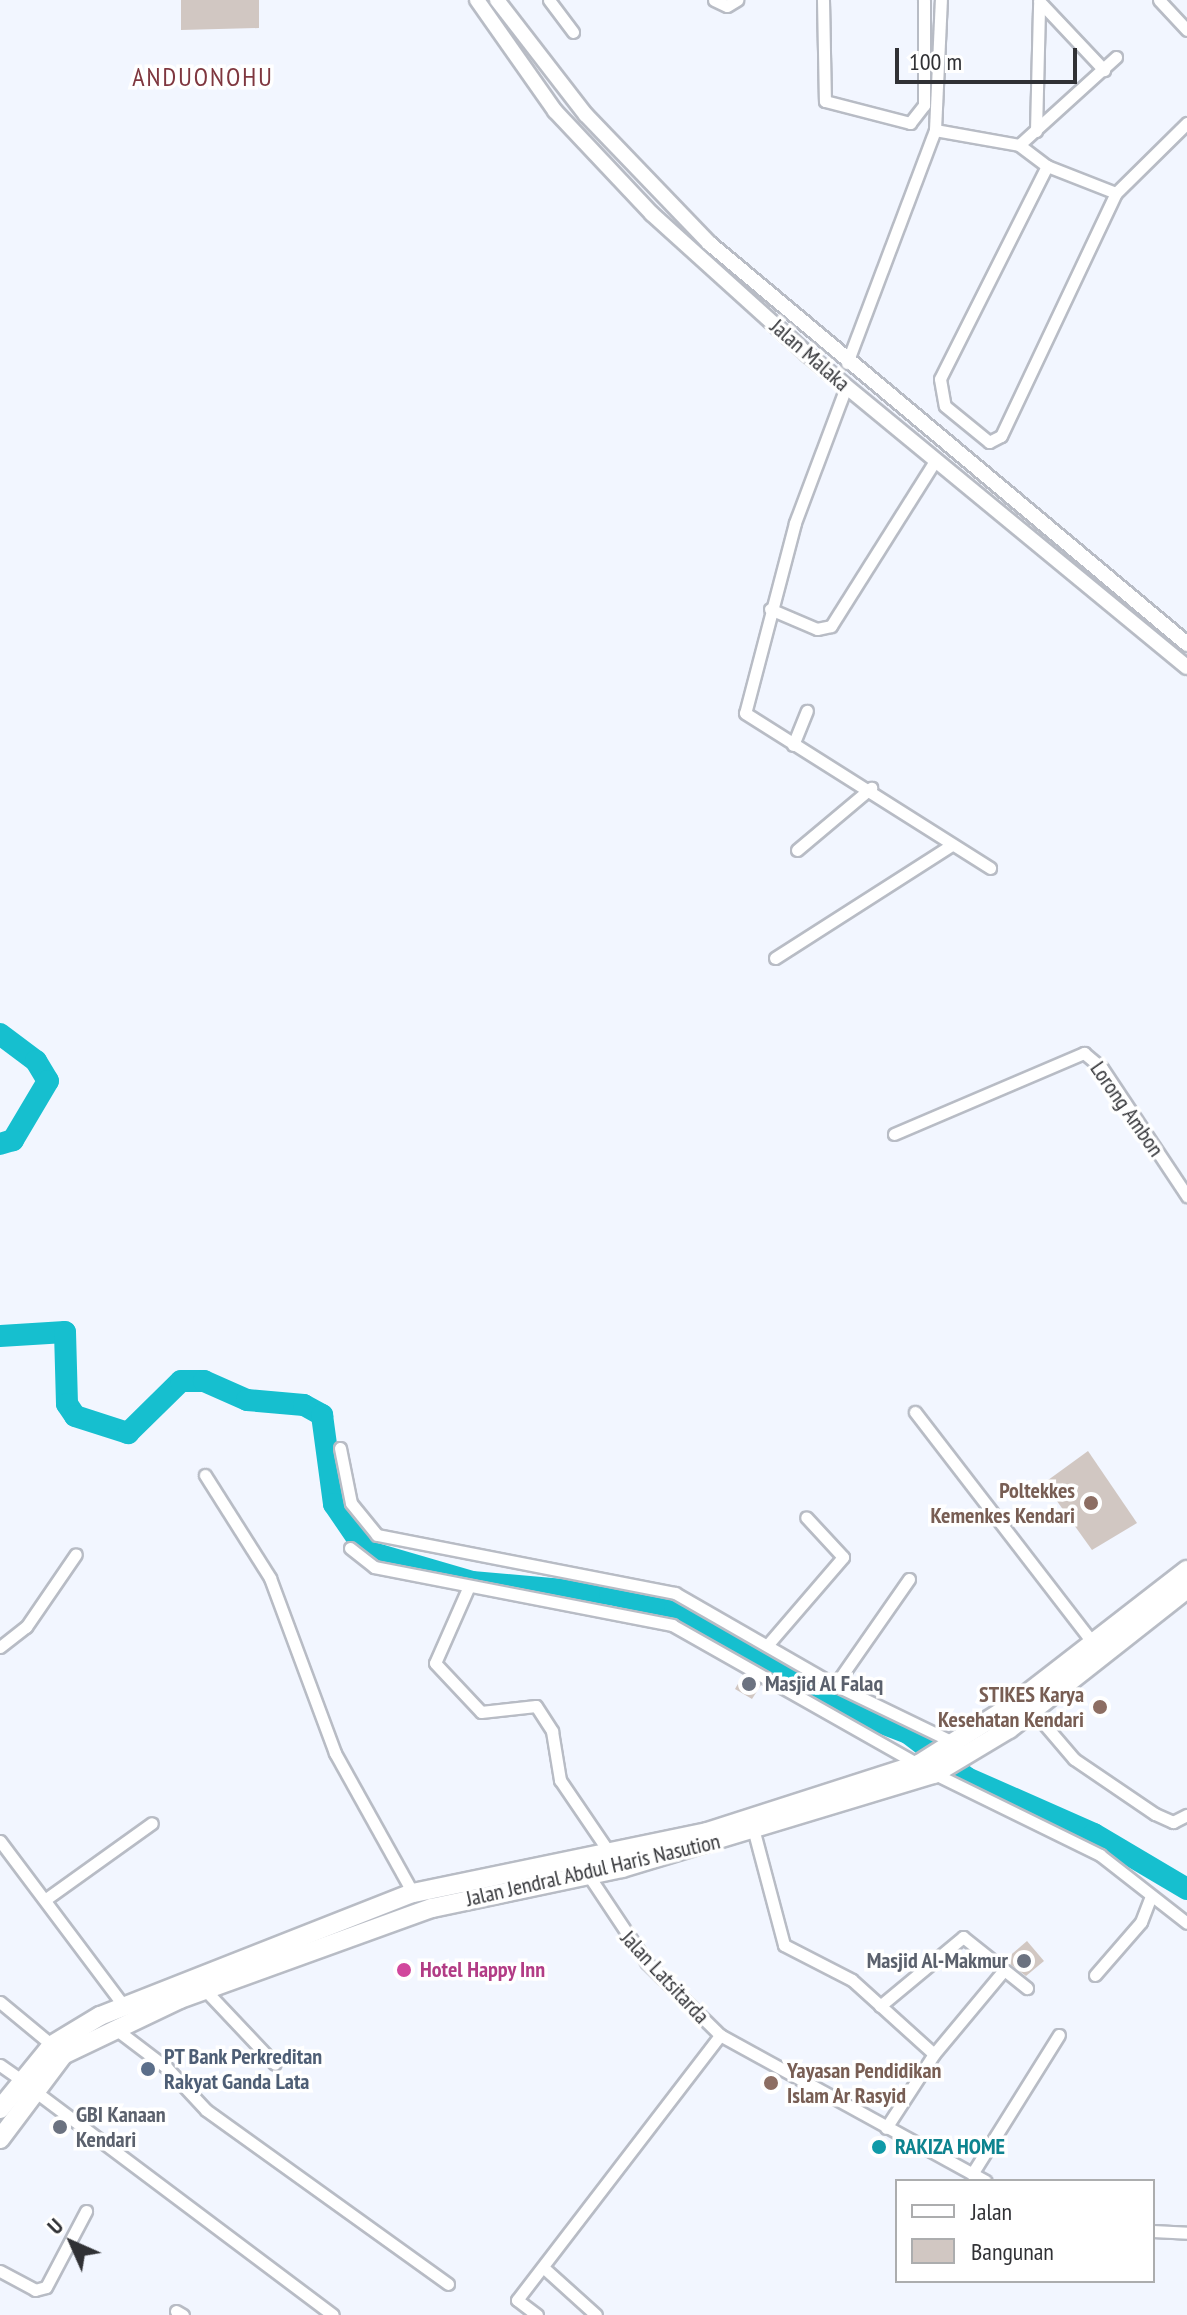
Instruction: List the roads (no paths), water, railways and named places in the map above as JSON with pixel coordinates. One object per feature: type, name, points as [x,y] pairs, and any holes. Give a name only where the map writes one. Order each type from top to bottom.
[{"type":"highway","name":"Jalan Jendral Abdul Haris Nasution","points":[[0,2109],[63,2055],[112,2027],[206,1991],[432,1908],[585,1868],[754,1832],[930,1767],[1033,1711],[1178,1590],[1187,1570]]},
{"type":"highway","name":"Jalan Jendral Abdul Haris Nasution","points":[[961,1750],[1093,1643],[1178,1590]]},
{"type":"highway","name":"Jalan Jendral Abdul Haris Nasution","points":[[0,2139],[26,2084],[52,2045],[123,2005],[413,1893],[585,1868],[611,1855],[885,1784]]},
{"type":"street","name":"Jalan Malaka","points":[[477,0],[555,111],[652,214],[846,387],[1187,667]]},
{"type":"street","name":"Jalan Malaka","points":[[497,0],[586,115],[675,210],[1003,494],[1187,644]]},
{"type":"street","points":[[549,0],[573,32]]},
{"type":"street","points":[[714,0],[727,6],[737,0]]},
{"type":"street","points":[[823,0],[825,101],[910,123],[924,105],[924,0]]},
{"type":"street","points":[[848,359],[935,130],[941,0]]},
{"type":"street","points":[[1159,0],[1187,30]]},
{"type":"street","points":[[1039,2],[1104,70]]},
{"type":"street","points":[[1036,131],[1039,2]]},
{"type":"street","points":[[1019,145],[1116,57]]},
{"type":"street","points":[[1047,166],[940,379],[945,406],[989,442],[1001,436],[1116,193],[1187,123]]},
{"type":"street","points":[[935,130],[1019,145],[1047,166],[1116,193]]},
{"type":"street","points":[[846,387],[770,609],[743,708],[752,722],[871,788],[950,846],[990,868]]},
{"type":"street","points":[[770,609],[817,629],[831,626],[935,461]]},
{"type":"street","points":[[991,508],[1003,494]]},
{"type":"street","points":[[793,745],[807,711]]},
{"type":"street","points":[[797,850],[871,788]]},
{"type":"street","points":[[775,958],[950,846]]},
{"type":"street","name":"Lorong Ambon","points":[[894,1134],[1092,1055],[1187,1196]]},
{"type":"street","points":[[915,1412],[1093,1643]]},
{"type":"street","points":[[340,1448],[351,1503],[377,1535],[436,1541],[675,1593],[770,1642],[835,1685],[961,1750]]},
{"type":"street","points":[[205,1475],[270,1578],[335,1753],[413,1893]]},
{"type":"street","points":[[770,1642],[843,1557],[806,1517]]},
{"type":"street","points":[[350,1548],[374,1567],[672,1625],[930,1767],[1100,1855],[1187,1923]]},
{"type":"street","points":[[0,1647],[26,1627],[76,1554]]},
{"type":"street","points":[[835,1685],[909,1579]]},
{"type":"street","points":[[469,1586],[435,1663],[481,1712],[536,1706],[552,1731],[560,1780],[611,1855]]},
{"type":"street","points":[[1033,1711],[1074,1759],[1155,1814],[1173,1822],[1187,1815]]},
{"type":"street","points":[[46,1899],[152,1823]]},
{"type":"street","points":[[754,1832],[784,1945],[842,1973],[934,2054]]},
{"type":"street","points":[[0,1841],[123,2005]]},
{"type":"street","name":"Jalan Latsitarda","points":[[585,1868],[647,1963],[720,2035],[982,2179]]},
{"type":"street","points":[[1095,1975],[1141,1922],[1151,1896]]},
{"type":"street","points":[[880,2006],[963,1937],[1027,1988]]},
{"type":"street","points":[[886,2128],[934,2054],[1004,1970]]},
{"type":"street","points":[[206,1991],[275,2064]]},
{"type":"street","points":[[0,2002],[52,2045]]},
{"type":"street","points":[[112,2027],[167,2068],[206,2110],[448,2284]]},
{"type":"street","points":[[537,2315],[517,2300],[720,2035]]},
{"type":"street","points":[[972,2174],[1059,2035]]},
{"type":"street","points":[[0,2065],[333,2315]]},
{"type":"street","points":[[0,2271],[35,2290],[46,2287],[86,2211]]},
{"type":"street","points":[[1155,2231],[1187,2233]]},
{"type":"street","points":[[544,2268],[596,2315]]},
{"type":"waterway","points":[[0,1034],[36,1061],[48,1081],[13,1140],[0,1144]]},
{"type":"waterway","points":[[0,1336],[65,1332],[67,1404],[75,1416],[128,1433],[181,1381],[204,1381],[247,1400],[304,1405],[322,1415],[334,1504],[366,1551],[472,1582],[610,1594],[675,1609],[822,1700],[908,1733],[967,1778],[1094,1834],[1187,1889]]},
{"type":"place","name":"Poltekkes Kemenkes Kendari","points":[[1091,1503]]},
{"type":"place","name":"Masjid Al Falaq","points":[[749,1684]]},
{"type":"place","name":"STIKES Karya Kesehatan Kendari","points":[[1100,1707]]},
{"type":"place","name":"Masjid Al-Makmur","points":[[1024,1961]]},
{"type":"place","name":"Hotel Happy Inn","points":[[404,1970]]},
{"type":"place","name":"PT Bank Perkreditan Rakyat Ganda Lata","points":[[148,2069]]},
{"type":"place","name":"Yayasan Pendidikan Islam Ar Rasyid","points":[[771,2083]]},
{"type":"place","name":"GBI Kanaan Kendari","points":[[60,2127]]},
{"type":"place","name":"RAKIZA HOME","points":[[879,2147]]},
{"type":"district","name":"ANDUONOHU","points":[[203,77]]}]
